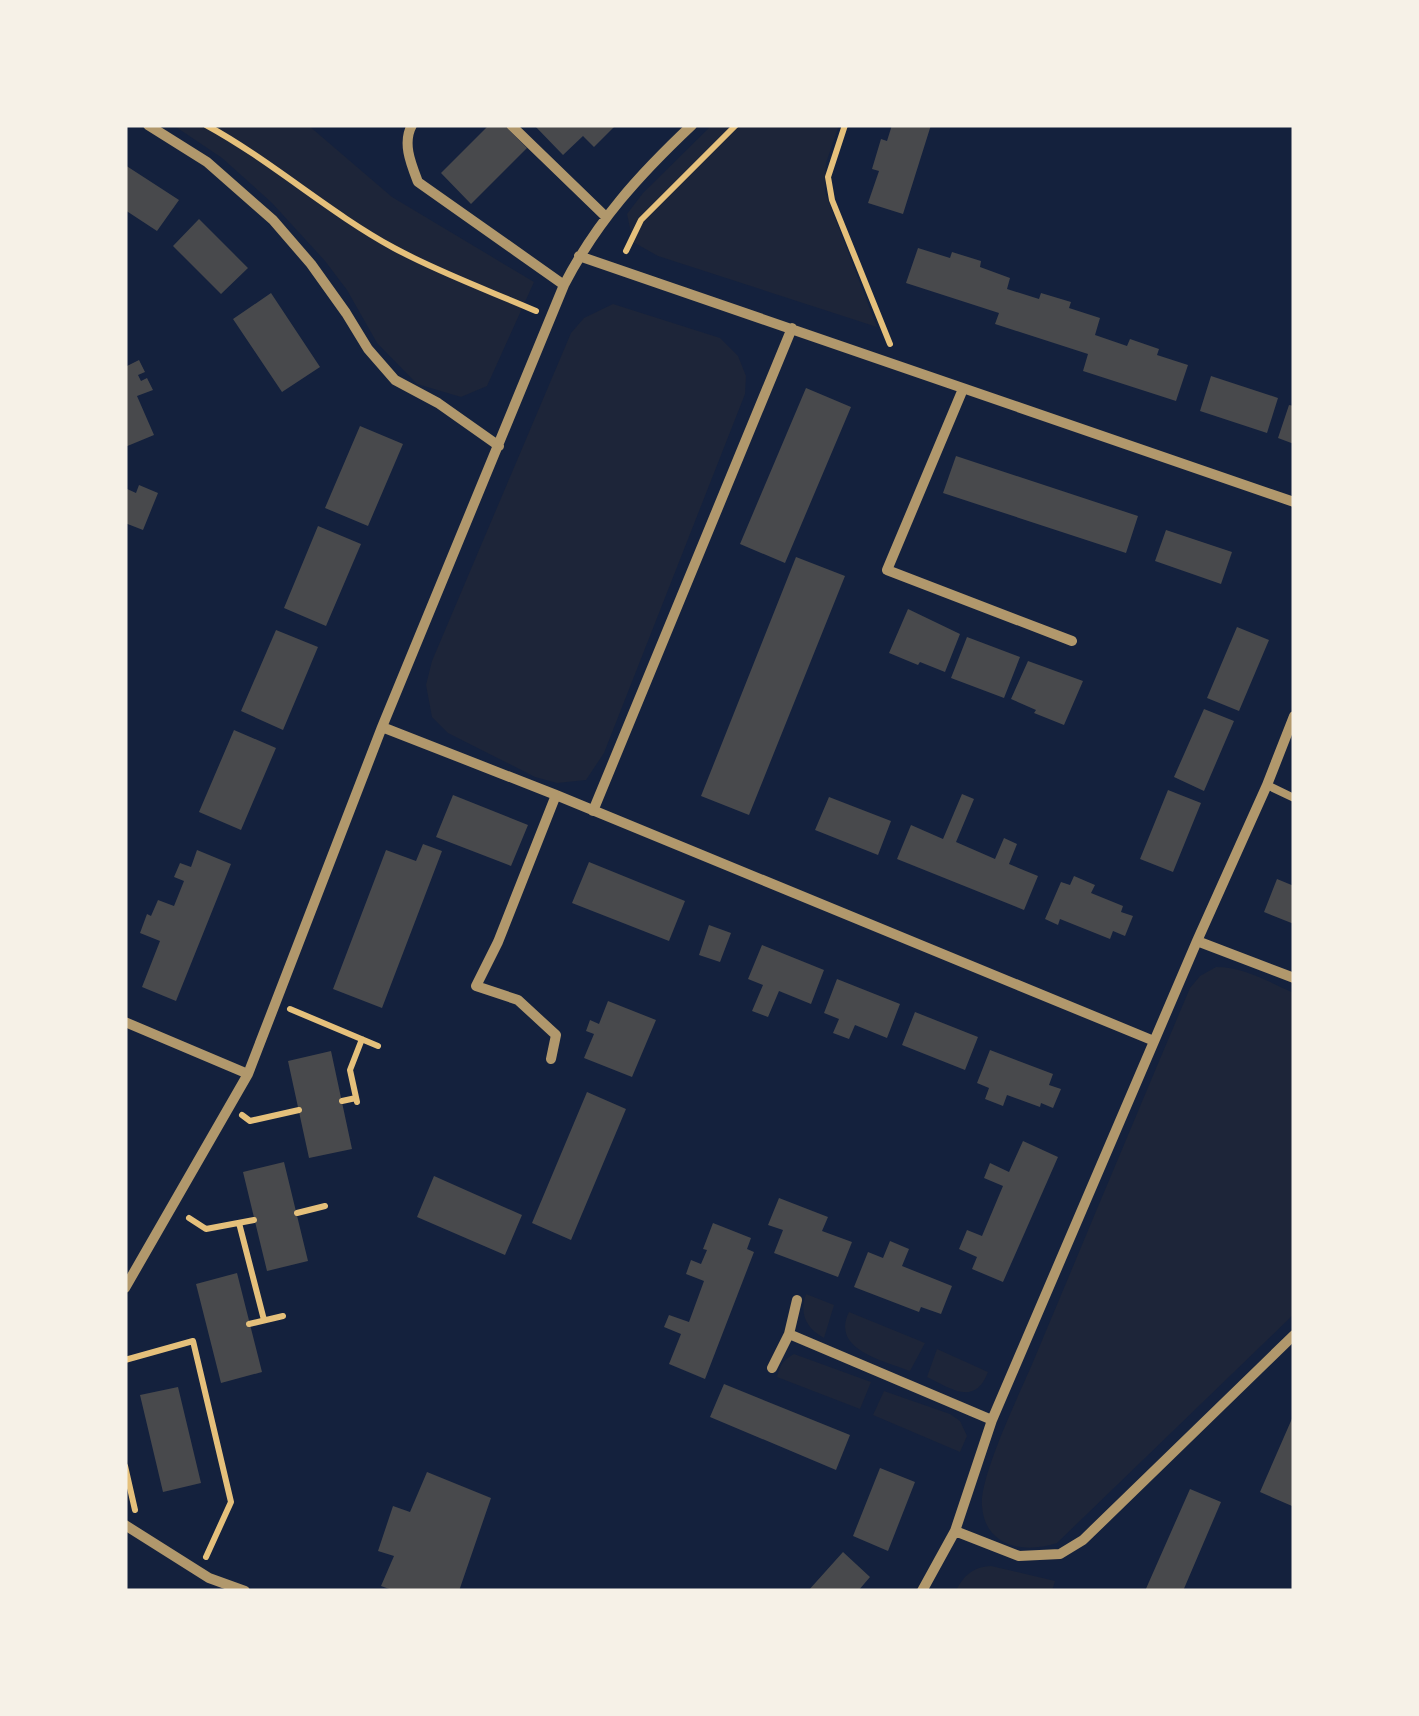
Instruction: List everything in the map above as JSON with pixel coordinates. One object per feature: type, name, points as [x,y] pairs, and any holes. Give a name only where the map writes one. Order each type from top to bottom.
[{"type":"street","points":[[148,125],[208,162],[272,220],[310,264],[368,349],[395,380],[438,403],[499,446]]},
{"type":"street","points":[[412,125],[408,132],[409,158],[418,182],[564,285]]},
{"type":"street","points":[[511,125],[606,216]]},
{"type":"street","points":[[125,1288],[248,1074],[382,727],[564,285],[606,216],[692,125]]},
{"type":"street","points":[[579,256],[1294,502]]},
{"type":"street","points":[[593,810],[792,328]]},
{"type":"street","points":[[963,389],[887,570],[1072,641]]},
{"type":"street","points":[[922,1591],[955,1531],[992,1420],[1294,716]]},
{"type":"street","points":[[382,727],[1154,1041]]},
{"type":"street","points":[[551,1059],[556,1036],[518,1000],[476,986],[498,942],[556,795]]},
{"type":"street","points":[[1197,941],[1294,978]]},
{"type":"street","points":[[125,1022],[248,1074]]},
{"type":"street","points":[[772,1368],[788,1334],[797,1300]]},
{"type":"street","points":[[788,1334],[992,1420]]},
{"type":"street","points":[[955,1531],[1019,1556],[1060,1554],[1083,1540],[1294,1335]]},
{"type":"street","points":[[125,1526],[199,1572],[245,1591]]},
{"type":"lane","points":[[1267,785],[1294,798]]},
{"type":"path","points":[[206,125],[241,144],[313,197],[396,249],[551,318]]},
{"type":"path","points":[[618,269],[641,220],[736,125]]},
{"type":"path","points":[[845,125],[828,177],[832,200],[898,365]]},
{"type":"path","points":[[275,1002],[378,1046]]},
{"type":"path","points":[[342,1102],[356,1100],[350,1070],[362,1039]]},
{"type":"path","points":[[230,1105],[250,1121],[299,1110]]},
{"type":"path","points":[[170,1206],[206,1229],[254,1220]]},
{"type":"path","points":[[296,1212],[324,1206]]},
{"type":"path","points":[[238,1223],[264,1320]]},
{"type":"path","points":[[250,1324],[283,1316]]},
{"type":"path","points":[[125,1360],[194,1341],[231,1502],[199,1572]]},
{"type":"path","points":[[125,1466],[142,1536]]},
{"type":"shaded area","points":[[173,125],[308,125],[392,197],[534,282],[487,386],[461,397],[417,384],[377,343],[347,290],[272,203],[222,158]]},
{"type":"shaded area","points":[[712,125],[839,125],[826,163],[825,192],[877,327],[658,256],[633,242],[627,214]]},
{"type":"shaded area","points":[[613,304],[720,338],[738,356],[746,376],[745,394],[604,753],[586,780],[557,783],[535,777],[448,733],[432,717],[426,685],[432,661],[571,333],[584,318]]},
{"type":"shaded area","points":[[1216,967],[1246,972],[1294,993],[1294,1314],[1057,1543],[1032,1548],[1008,1544],[990,1531],[982,1506],[993,1456],[1190,988],[1200,976]]},
{"type":"shaded area","points":[[806,1294],[834,1305],[824,1338],[806,1320]]},
{"type":"shaded area","points":[[849,1312],[925,1343],[910,1371],[853,1345],[845,1325]]},
{"type":"shaded area","points":[[937,1349],[988,1372],[983,1383],[969,1392],[961,1392],[927,1377]]},
{"type":"shaded area","points":[[794,1354],[871,1382],[860,1409],[777,1377],[782,1363]]},
{"type":"shaded area","points":[[884,1391],[960,1421],[967,1436],[960,1452],[873,1415]]},
{"type":"shaded area","points":[[991,1566],[1055,1581],[1052,1591],[956,1591],[970,1573]]},
{"type":"building","points":[[489,125],[504,125],[527,148],[471,204],[441,173]]},
{"type":"building","points":[[534,125],[616,125],[594,147],[583,136],[563,155]]},
{"type":"building","points":[[892,125],[931,125],[903,214],[868,203],[879,171],[872,169],[881,139],[887,141]]},
{"type":"building","points":[[125,165],[179,200],[157,231],[125,210]]},
{"type":"building","points":[[199,219],[248,268],[221,294],[173,246]]},
{"type":"building","points":[[918,248],[950,258],[952,252],[981,261],[980,267],[1010,278],[1007,289],[1039,299],[1041,293],[1071,302],[1069,308],[1100,318],[1095,335],[1127,346],[1130,339],[1159,349],[1157,355],[1188,365],[1176,401],[1083,371],[1088,354],[995,324],[999,313],[906,283]]},
{"type":"building","points":[[271,293],[320,367],[282,392],[233,319]]},
{"type":"building","points":[[139,360],[145,372],[138,375],[141,381],[147,378],[153,390],[137,396],[154,435],[125,447],[125,367]]},
{"type":"building","points":[[1211,376],[1278,398],[1267,433],[1200,411]]},
{"type":"building","points":[[806,388],[851,407],[785,563],[740,544]]},
{"type":"building","points":[[1289,405],[1294,406],[1294,444],[1278,438]]},
{"type":"building","points":[[360,426],[403,444],[368,526],[325,508]]},
{"type":"building","points":[[956,456],[1138,516],[1126,553],[943,493]]},
{"type":"building","points":[[139,485],[158,493],[143,530],[125,523],[125,488],[136,493]]},
{"type":"building","points":[[318,526],[361,544],[326,626],[284,608]]},
{"type":"building","points":[[1166,530],[1232,552],[1221,584],[1155,561]]},
{"type":"building","points":[[796,557],[845,576],[749,815],[701,796]]},
{"type":"building","points":[[908,609],[960,634],[945,672],[889,653]]},
{"type":"building","points":[[1237,627],[1269,640],[1239,711],[1207,698]]},
{"type":"building","points":[[276,630],[318,647],[283,730],[241,711]]},
{"type":"building","points":[[967,637],[1020,657],[1004,698],[951,678]]},
{"type":"building","points":[[1028,661],[1083,681],[1064,725],[1011,699]]},
{"type":"building","points":[[1204,709],[1234,721],[1204,791],[1174,777]]},
{"type":"building","points":[[234,730],[276,748],[241,830],[199,812]]},
{"type":"building","points":[[1168,790],[1201,803],[1173,872],[1140,859]]},
{"type":"building","points":[[962,794],[974,799],[956,842],[995,859],[1004,838],[1017,844],[1009,864],[1038,876],[1024,910],[897,859],[911,825],[943,839]]},
{"type":"building","points":[[453,795],[528,825],[511,866],[436,837]]},
{"type":"building","points":[[829,797],[891,821],[878,855],[815,830]]},
{"type":"building","points":[[423,844],[442,851],[382,1008],[333,989],[386,850],[416,861]]},
{"type":"building","points":[[197,850],[231,864],[176,1001],[142,987],[160,941],[140,933],[158,900],[174,906],[184,881],[174,877],[180,863],[191,867]]},
{"type":"building","points":[[589,862],[685,901],[669,941],[572,903]]},
{"type":"building","points":[[1074,876],[1095,885],[1091,893],[1123,906],[1121,912],[1133,916],[1125,936],[1113,931],[1110,939],[1060,919],[1058,925],[1045,919],[1061,882],[1070,885]]},
{"type":"building","points":[[1277,879],[1294,886],[1294,924],[1264,912]]},
{"type":"building","points":[[709,925],[731,933],[720,962],[699,955]]},
{"type":"building","points":[[762,945],[824,970],[811,1004],[779,991],[768,1017],[752,1011],[763,985],[748,979]]},
{"type":"building","points":[[837,979],[900,1004],[887,1038],[855,1025],[849,1039],[833,1033],[839,1019],[824,1013]]},
{"type":"building","points":[[608,1001],[656,1020],[632,1077],[584,1058],[594,1034],[586,1031],[590,1020],[599,1024]]},
{"type":"building","points":[[915,1012],[978,1037],[965,1070],[902,1045]]},
{"type":"building","points":[[990,1050],[1053,1074],[1049,1085],[1061,1089],[1053,1108],[1007,1095],[1003,1106],[985,1099],[989,1088],[977,1083]]},
{"type":"building","points":[[331,1051],[352,1149],[309,1158],[288,1061]]},
{"type":"building","points":[[587,1092],[626,1109],[571,1240],[532,1223]]},
{"type":"building","points":[[1023,1141],[1058,1157],[1003,1282],[972,1269],[977,1257],[959,1249],[967,1230],[982,1236],[1003,1186],[984,1178],[990,1163],[1009,1172]]},
{"type":"building","points":[[284,1162],[308,1261],[267,1271],[243,1172]]},
{"type":"building","points":[[434,1176],[522,1215],[505,1255],[417,1217]]},
{"type":"building","points":[[779,1198],[828,1217],[822,1231],[852,1242],[838,1277],[774,1253],[783,1230],[768,1225]]},
{"type":"building","points":[[713,1223],[751,1238],[747,1249],[754,1252],[705,1379],[669,1364],[681,1334],[664,1327],[669,1315],[689,1322],[704,1281],[686,1274],[691,1260],[701,1264]]},
{"type":"building","points":[[890,1241],[909,1249],[902,1266],[952,1286],[941,1314],[921,1307],[919,1312],[854,1287],[868,1252],[883,1258]]},
{"type":"building","points":[[237,1273],[262,1372],[221,1383],[196,1284]]},
{"type":"building","points":[[724,1384],[850,1435],[836,1470],[710,1417]]},
{"type":"building","points":[[178,1387],[201,1483],[163,1492],[140,1395]]},
{"type":"building","points":[[1294,1414],[1294,1502],[1292,1506],[1260,1492]]},
{"type":"building","points":[[880,1468],[915,1482],[888,1551],[853,1536]]},
{"type":"building","points":[[427,1472],[491,1498],[459,1591],[395,1591],[381,1586],[394,1556],[378,1551],[393,1506],[410,1512]]},
{"type":"building","points":[[1190,1489],[1221,1502],[1183,1591],[1145,1591]]},
{"type":"building","points":[[843,1552],[870,1577],[858,1591],[808,1591]]}]
